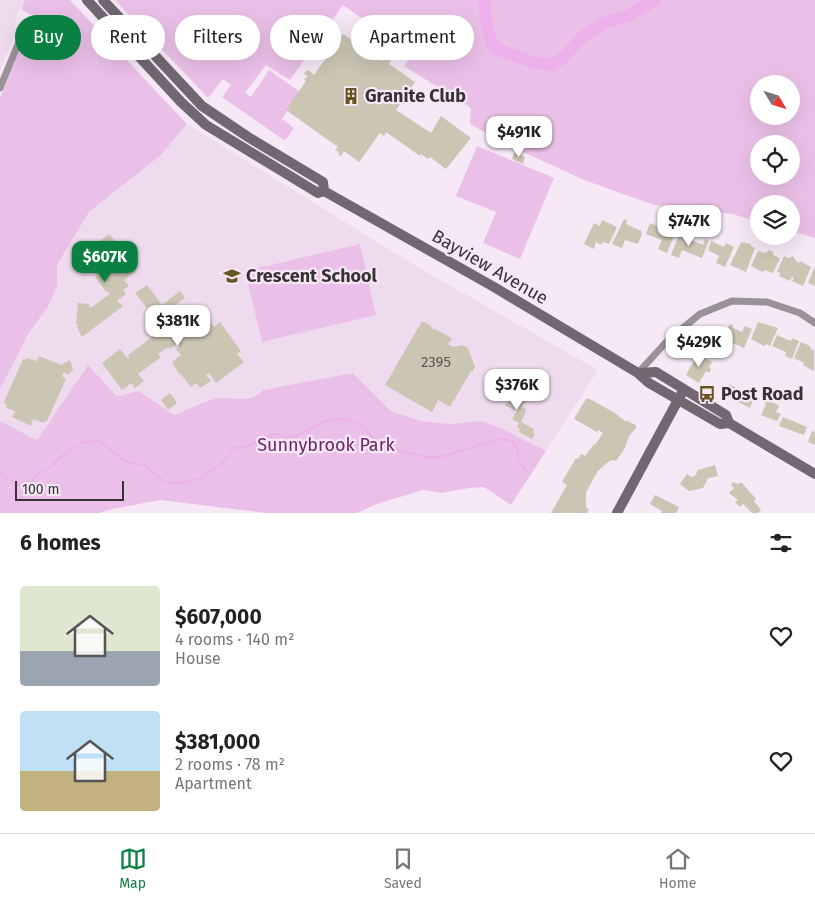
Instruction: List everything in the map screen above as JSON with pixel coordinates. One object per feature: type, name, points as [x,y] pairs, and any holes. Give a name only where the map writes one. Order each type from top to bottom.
[{"type":"main road","name":"Bayview Avenue","points":[[88,0],[181,102],[206,125],[264,162],[318,193],[324,191],[494,287],[638,373],[649,383],[720,424],[728,423],[815,474]]},
{"type":"main road","name":"Bayview Avenue","points":[[103,0],[202,106],[323,182],[324,191]]},
{"type":"main road","name":"Bayview Avenue","points":[[638,373],[656,372],[726,415],[728,423]]},
{"type":"main road","points":[[617,513],[684,389]]},
{"type":"street","points":[[0,88],[15,51]]},
{"type":"street","points":[[638,373],[668,340],[700,314],[732,302],[767,302],[800,313],[815,323]]},
{"type":"shaded area","points":[[0,0],[25,0],[17,15],[15,15],[15,34],[0,72]]},
{"type":"shaded area","name":"Crescent School","points":[[187,124],[411,263],[598,370],[546,451],[503,429],[482,421],[449,424],[421,421],[391,411],[353,373],[242,400],[215,399],[174,415],[139,391],[117,396],[88,365],[37,440],[0,421],[0,389],[29,333],[49,305],[57,286],[57,265],[89,212],[161,155]]},
{"type":"green space","points":[[25,0],[70,0],[91,22],[91,60],[127,60],[187,124],[161,155],[89,212],[57,265],[57,286],[49,305],[29,333],[0,389],[0,98],[15,60],[81,60],[81,15],[31,15],[21,9]]},
{"type":"green space","points":[[115,0],[815,0],[815,238],[800,234],[800,195],[750,195],[750,219],[732,214],[654,205],[584,180],[508,145],[470,124],[471,108],[404,66],[408,60],[474,60],[474,15],[357,15],[343,5],[336,15],[270,15],[270,60],[304,60],[290,80],[266,65],[245,93],[251,97],[269,70],[300,92],[282,119],[294,128],[285,141],[222,97],[231,85],[223,79],[208,98],[165,53],[165,15],[129,15]]},
{"type":"green space","points":[[477,146],[554,178],[520,259],[483,243],[496,212],[456,196]]},
{"type":"green space","points":[[360,244],[376,315],[262,342],[245,271]]},
{"type":"green space","name":"Sunnybrook Park","points":[[88,365],[117,396],[139,391],[174,415],[214,399],[246,399],[258,395],[263,390],[353,373],[391,411],[421,421],[449,424],[482,421],[503,429],[546,451],[511,505],[484,487],[441,493],[423,490],[377,504],[357,513],[266,513],[160,500],[99,513],[0,513],[0,421],[37,440]]},
{"type":"building","name":"Granite Club","points":[[343,34],[351,39],[351,60],[389,60],[391,61],[389,64],[415,82],[396,110],[431,133],[441,116],[471,138],[446,169],[430,157],[428,159],[421,154],[420,156],[386,132],[384,136],[380,133],[359,162],[344,151],[341,156],[335,150],[338,147],[286,110],[306,81],[304,80],[308,76],[304,74],[306,71],[308,70],[314,75],[325,60],[341,60],[341,37]]},
{"type":"building","points":[[514,153],[525,157],[523,164],[512,159]]},
{"type":"building","points":[[624,219],[627,220],[626,224],[641,231],[642,234],[638,244],[625,240],[622,248],[612,244]]},
{"type":"building","points":[[602,220],[617,227],[609,244],[603,242],[601,245],[596,242],[594,249],[584,244],[594,223],[600,226]]},
{"type":"building","points":[[650,223],[675,233],[667,253],[658,249],[662,240],[646,234]]},
{"type":"building","points":[[109,234],[136,271],[124,280],[129,286],[123,290],[126,294],[117,301],[123,306],[82,337],[77,327],[78,324],[76,324],[78,303],[89,304],[89,307],[92,307],[110,294],[109,292],[107,293],[95,277],[97,275],[88,263],[86,264],[81,255]]},
{"type":"building","points":[[679,235],[703,245],[705,239],[709,240],[702,258],[682,250],[679,258],[671,255]]},
{"type":"building","points":[[711,241],[724,247],[726,243],[734,247],[725,267],[716,263],[719,256],[708,250]]},
{"type":"building","points":[[741,242],[750,244],[755,248],[746,272],[730,265]]},
{"type":"building","points":[[769,250],[773,252],[773,255],[780,258],[773,273],[765,270],[764,272],[760,271],[751,266],[758,251],[766,253]]},
{"type":"building","points":[[784,256],[789,258],[793,256],[799,263],[800,261],[811,267],[803,286],[792,281],[794,278],[792,277],[790,281],[779,276],[781,273],[777,272]]},
{"type":"building","points":[[815,266],[815,286],[808,283]]},
{"type":"building","points":[[147,285],[162,305],[180,291],[185,298],[171,308],[177,314],[189,306],[191,309],[193,308],[198,315],[191,320],[197,327],[199,325],[202,330],[211,323],[214,327],[220,322],[241,351],[237,354],[244,362],[216,383],[209,373],[206,375],[211,381],[200,388],[196,383],[191,387],[179,374],[172,362],[181,355],[176,349],[180,347],[177,344],[170,349],[168,347],[158,354],[161,357],[138,374],[144,381],[135,388],[131,383],[122,390],[102,363],[120,349],[128,359],[128,355],[168,325],[160,313],[154,311],[151,313],[135,293]]},
{"type":"building","points":[[422,321],[431,326],[432,331],[433,328],[452,338],[448,344],[453,347],[462,345],[468,348],[475,367],[450,407],[438,400],[432,412],[385,385]]},
{"type":"building","points":[[758,322],[778,328],[770,346],[766,344],[764,346],[751,339]]},
{"type":"building","points":[[730,324],[733,325],[733,328],[742,332],[745,326],[752,329],[744,348],[728,341],[729,339],[727,338],[730,334],[726,330]]},
{"type":"building","points":[[711,330],[720,335],[713,348],[717,350],[712,359],[695,349],[700,341],[704,343]]},
{"type":"building","points":[[777,335],[791,341],[792,338],[799,341],[792,359],[785,356],[786,352],[772,346]]},
{"type":"building","points":[[801,342],[814,350],[814,371],[794,358]]},
{"type":"building","points":[[698,354],[712,362],[709,367],[711,369],[709,373],[706,371],[699,383],[686,375]]},
{"type":"building","points":[[39,356],[61,365],[70,360],[73,370],[68,375],[64,372],[62,376],[66,379],[47,421],[44,423],[33,419],[31,426],[12,417],[15,411],[6,408],[7,405],[4,402],[23,359],[26,360],[27,358],[37,361]]},
{"type":"building","points":[[729,384],[754,398],[750,408],[724,395]]},
{"type":"building","points":[[503,387],[526,400],[522,407],[526,411],[521,422],[534,429],[533,433],[535,434],[532,439],[519,432],[520,429],[517,427],[519,423],[512,419],[517,411],[505,406],[508,401],[499,395]]},
{"type":"building","points":[[170,393],[177,403],[168,410],[161,400]]},
{"type":"building","points":[[588,398],[615,413],[625,421],[636,425],[636,428],[629,436],[625,448],[616,461],[608,462],[598,471],[586,492],[586,508],[589,509],[587,513],[551,513],[567,485],[562,482],[576,458],[578,459],[581,454],[585,456],[603,433],[598,430],[597,432],[574,419]]},
{"type":"building","points":[[768,399],[779,406],[776,412],[781,414],[777,421],[761,415],[766,404],[764,403]]},
{"type":"building","points":[[783,417],[807,427],[804,435],[779,426]]},
{"type":"building","points":[[812,431],[815,432],[815,445],[808,442]]},
{"type":"building","points":[[715,465],[718,476],[708,478],[703,488],[689,491],[680,484],[687,474],[691,477],[695,476],[698,470]]},
{"type":"building","points":[[733,482],[738,484],[741,482],[756,499],[754,501],[761,510],[758,513],[752,513],[743,504],[740,507],[735,502],[738,500],[729,493],[734,488],[731,485]]},
{"type":"building","points":[[655,495],[679,507],[676,513],[661,513],[662,511],[650,504]]},
{"type":"waterway","points":[[484,0],[487,26],[494,48],[532,62],[552,65],[564,57],[582,37],[604,23],[629,15],[655,0]]},
{"type":"waterway","points":[[0,473],[15,483],[29,487],[35,476],[49,468],[65,453],[84,442],[100,441],[124,461],[145,466],[166,483],[182,483],[200,478],[222,463],[234,448],[249,446],[267,436],[278,434],[288,437],[298,435],[323,422],[339,419],[352,421],[360,425],[382,446],[426,457],[440,457],[499,439],[512,441],[518,451],[518,460],[527,471]]},
{"type":"place","name":"Granite Club","points":[[351,96]]},
{"type":"place","name":"Crescent School","points":[[232,276]]},
{"type":"place","name":"Post Road","points":[[707,394]]}]
